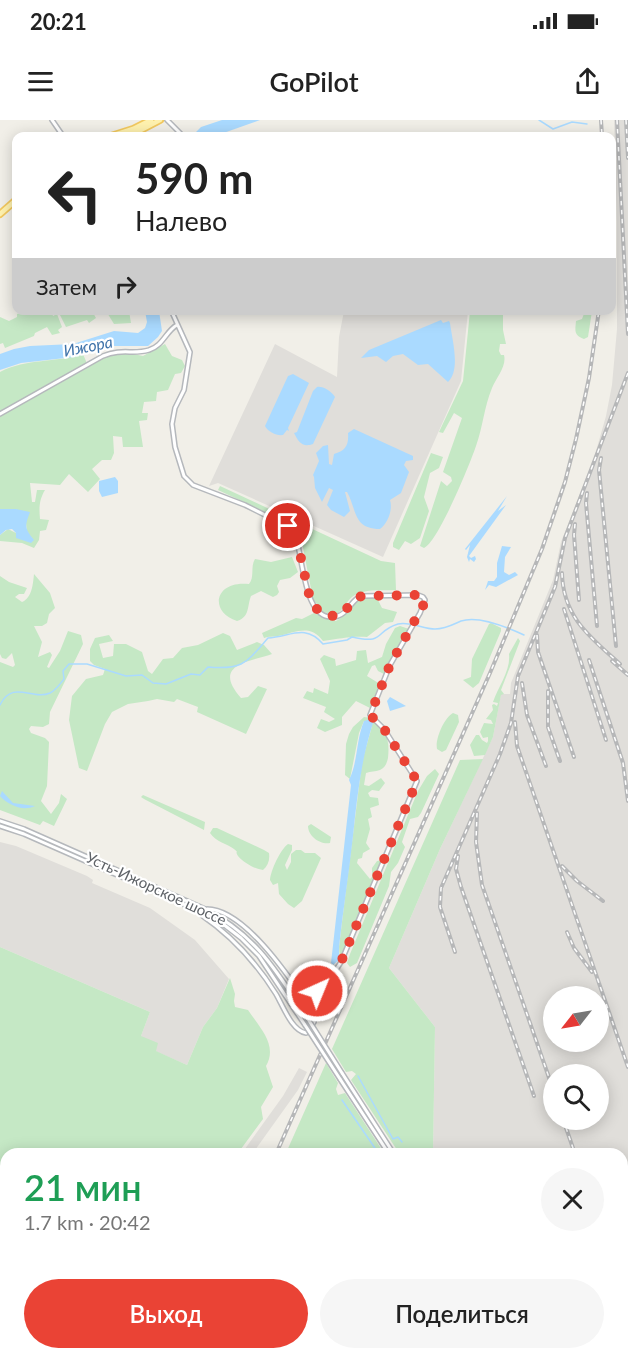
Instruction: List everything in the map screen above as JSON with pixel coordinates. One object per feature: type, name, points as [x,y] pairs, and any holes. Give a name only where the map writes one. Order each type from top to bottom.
[{"type":"main road","points":[[124,132],[151,120]]},
{"type":"main road","points":[[134,132],[160,120]]},
{"type":"main road","points":[[0,214],[12,204]]},
{"type":"street","points":[[167,120],[179,132]]},
{"type":"street","points":[[173,315],[190,352],[184,390],[175,408],[172,424],[175,447],[185,478],[193,485],[245,505],[293,529],[309,594],[312,603],[321,614],[336,617],[343,614],[357,597],[362,596],[418,595],[423,597],[425,602],[390,665],[370,715],[384,729],[417,781],[341,962],[326,985],[309,993],[306,1001]]},
{"type":"street","points":[[0,414],[103,356],[115,351],[151,350],[161,343],[177,325]]},
{"type":"street","name":"Усть-Ижорское шоссе","points":[[0,821],[24,829],[205,909],[234,926],[260,950],[308,1019],[388,1148]]},
{"type":"street","name":"Усть-Ижорское шоссе","points":[[0,826],[24,834],[197,910],[223,924],[251,947],[271,972],[388,1148]]},
{"type":"street","points":[[197,910],[220,928],[254,961],[296,1028],[304,1033],[314,1022],[315,1017],[270,952],[254,935],[222,913],[205,909]]},
{"type":"street","points":[[296,988],[309,993]]},
{"type":"shaded area","points":[[614,120],[628,120],[628,1148],[433,1148],[435,1027],[389,968],[440,849],[493,737],[501,694],[510,694],[511,683],[553,580],[561,542],[594,458],[612,385],[617,329],[616,132]]},
{"type":"shaded area","points":[[343,315],[468,315],[461,381],[383,557],[218,483],[209,486],[275,344],[337,377],[339,337]]},
{"type":"shaded area","points":[[0,842],[16,846],[87,876],[93,880],[92,883],[150,908],[195,940],[229,979],[217,1008],[203,1027],[187,1065],[155,1051],[141,1036],[150,1012],[0,947]]},
{"type":"shaded area","points":[[299,1068],[307,1072],[298,1090],[257,1148],[246,1148],[283,1096]]},
{"type":"green space","points":[[17,315],[57,315],[62,327],[58,330],[60,333],[52,335],[47,327],[35,333],[34,336],[5,348],[3,343],[0,344],[0,317],[9,321]]},
{"type":"green space","points":[[60,315],[94,315],[96,318],[89,323],[87,320],[66,327]]},
{"type":"green space","points":[[108,315],[130,315],[131,323],[114,324]]},
{"type":"green space","points":[[470,315],[503,315],[506,344],[500,344],[499,351],[505,359],[489,395],[473,455],[445,518],[430,543],[424,548],[420,546],[441,481],[447,486],[452,481],[451,477],[443,472],[462,418],[454,413],[443,433],[439,432],[463,381]]},
{"type":"green space","points":[[584,315],[591,315],[588,337],[584,339],[578,336],[575,328],[576,321],[582,319]]},
{"type":"green space","points":[[165,344],[172,356],[182,360],[185,366],[181,373],[175,374],[168,390],[157,392],[156,401],[144,402],[142,413],[148,413],[147,420],[139,421],[143,447],[123,447],[122,437],[113,436],[114,453],[111,460],[102,460],[92,469],[100,479],[88,492],[69,474],[60,485],[30,483],[32,502],[35,502],[37,490],[45,490],[41,501],[40,519],[49,520],[46,530],[40,531],[39,540],[34,548],[22,543],[0,541],[0,535],[8,529],[32,538],[27,533],[26,523],[16,509],[0,509],[0,372],[20,365],[83,354],[88,366],[115,355],[143,356]]},
{"type":"green space","points":[[431,453],[443,457],[439,468],[430,473],[424,497],[429,511],[420,538],[411,544],[405,541],[399,550],[393,547],[393,543]]},
{"type":"green space","points":[[220,486],[381,561],[395,563],[396,590],[362,592],[352,597],[336,615],[323,612],[313,599],[300,532],[295,526],[218,490]]},
{"type":"green space","points":[[292,557],[298,572],[290,578],[280,580],[277,595],[273,597],[261,591],[251,596],[246,614],[237,621],[222,610],[219,597],[229,587],[249,584],[255,559],[271,562]]},
{"type":"green space","points":[[34,574],[50,593],[55,608],[49,614],[47,623],[34,626],[42,642],[38,657],[50,652],[52,655],[47,667],[49,668],[60,651],[68,631],[81,635],[83,644],[50,712],[49,724],[43,727],[31,726],[29,729],[31,733],[49,742],[47,786],[41,801],[51,814],[59,803],[61,794],[67,799],[54,826],[43,821],[40,825],[0,810],[0,662],[13,667],[15,665],[12,653],[6,659],[0,654],[0,576],[9,582],[27,588],[24,594],[15,597],[22,602],[30,594]]},
{"type":"green space","points":[[361,598],[377,598],[382,608],[397,612],[393,622],[385,623],[367,637],[323,641],[318,635],[308,631],[264,638],[262,633],[314,613],[336,621]]},
{"type":"green space","points":[[491,623],[501,628],[501,631],[479,683],[473,688],[463,680],[471,677],[472,659]]},
{"type":"green space","points":[[400,626],[409,629],[384,674],[378,671],[375,665],[372,666],[367,676],[380,684],[370,708],[356,701],[342,717],[342,725],[325,732],[317,728],[321,719],[329,722],[335,719],[324,712],[326,707],[303,698],[307,691],[313,693],[314,688],[328,694],[330,681],[320,659],[324,655],[335,659],[336,666],[356,660],[357,651],[366,650],[368,663],[382,657],[395,628]]},
{"type":"green space","points":[[223,633],[230,636],[237,650],[257,642],[264,645],[272,654],[245,662],[232,671],[230,678],[233,687],[241,698],[248,697],[258,686],[267,689],[246,734],[197,712],[198,707],[177,699],[174,702],[157,699],[128,704],[112,712],[87,771],[79,768],[69,720],[72,696],[86,679],[103,675],[105,669],[90,661],[90,649],[95,638],[109,635],[113,641],[99,644],[103,658],[113,656],[114,644],[126,644],[142,652],[148,671],[152,674],[163,659],[173,658],[182,648],[198,645]]},
{"type":"green space","points":[[518,638],[520,641],[501,690],[504,694],[501,695],[493,737],[485,755],[474,756],[470,745],[476,735],[487,743],[488,741],[488,737],[483,738],[480,732],[484,723],[493,724],[491,720],[486,719],[493,710],[492,705],[497,706],[498,703],[493,702],[506,672],[509,654]]},
{"type":"green space","points":[[453,713],[458,715],[459,722],[446,750],[442,752],[437,749],[439,735],[446,719]]},
{"type":"green space","points":[[364,717],[372,718],[384,732],[388,740],[388,758],[383,768],[366,773],[364,785],[369,786],[381,778],[385,783],[379,791],[372,790],[368,793],[370,797],[378,798],[379,805],[370,808],[372,817],[368,819],[370,829],[366,843],[370,849],[363,853],[357,863],[370,879],[372,868],[377,861],[383,860],[340,961],[339,947],[361,770],[373,721],[364,721],[359,733],[350,779],[345,775],[346,744],[353,727]]},
{"type":"green space","points":[[483,759],[440,849],[389,968],[435,1027],[433,1148],[396,1148],[351,1080],[356,1074],[352,1071],[346,1072],[332,1049],[460,760]]},
{"type":"green space","points":[[435,769],[439,774],[421,813],[418,817],[410,819],[402,842],[405,847],[391,872],[389,886],[357,963],[350,967],[347,963],[350,954],[418,791],[427,776]]},
{"type":"green space","points":[[143,795],[205,822],[204,830],[144,799],[141,797]]},
{"type":"green space","points":[[311,824],[331,837],[330,843],[322,843],[312,836],[308,826]]},
{"type":"green space","points":[[213,828],[269,853],[266,867],[263,870],[243,861],[237,851],[212,836],[210,833]]},
{"type":"green space","points":[[288,844],[292,845],[292,850],[285,865],[287,870],[291,862],[291,854],[296,850],[315,853],[321,858],[302,901],[294,908],[279,894],[278,883],[273,885],[270,880],[276,860]]},
{"type":"green space","points":[[0,947],[150,1012],[141,1036],[158,1043],[156,1051],[187,1065],[203,1027],[217,1008],[230,978],[235,994],[235,1007],[248,1010],[269,1044],[270,1051],[266,1066],[273,1087],[261,1107],[263,1119],[242,1148],[0,1148]]},
{"type":"green space","points":[[326,1063],[338,1083],[336,1089],[338,1095],[345,1093],[381,1148],[288,1148]]},
{"type":"water","points":[[222,120],[260,120],[226,132],[196,132],[201,127]]},
{"type":"water","name":"Ижора","points":[[146,315],[160,315],[162,331],[148,346],[108,346],[74,357],[21,363],[0,370],[0,354],[14,349],[73,344],[114,331],[138,333],[145,328]]},
{"type":"water","points":[[441,320],[443,323],[449,321],[450,323],[454,346],[454,370],[448,382],[428,364],[418,365],[403,354],[393,356],[386,362],[377,356],[361,358],[369,350]]},
{"type":"water","points":[[293,374],[309,383],[288,428],[289,431],[287,430],[283,435],[275,434],[265,426],[288,376]]},
{"type":"water","points":[[317,387],[327,389],[335,397],[313,444],[306,445],[299,441],[294,433],[297,432],[313,391]]},
{"type":"water","points":[[354,429],[413,456],[413,460],[406,461],[404,465],[409,472],[401,493],[390,500],[389,516],[380,529],[365,526],[360,522],[347,492],[345,492],[350,511],[344,517],[327,505],[333,490],[329,488],[322,502],[315,488],[313,475],[319,461],[316,453],[323,446],[328,445],[329,464],[332,465],[334,454],[346,447],[348,433]]},
{"type":"water","points":[[115,477],[118,481],[118,493],[102,497],[99,491],[99,481]]},
{"type":"water","points":[[507,496],[498,511],[506,505],[469,556],[471,558],[475,556],[476,559],[474,562],[470,559],[469,562],[467,557],[470,545],[465,549]]},
{"type":"water","points":[[0,509],[30,512],[26,527],[34,540],[31,543],[16,538],[16,533],[12,529],[0,535]]},
{"type":"water","points":[[502,546],[511,547],[505,557],[504,572],[509,575],[515,572],[518,575],[496,587],[489,585],[485,590],[488,581],[494,581],[497,577],[497,563]]},
{"type":"water","points":[[390,697],[406,706],[390,711],[387,701]]},
{"type":"water","points":[[371,719],[373,723],[365,751],[358,793],[339,960],[333,965],[331,963],[351,785],[349,780],[364,721]]},
{"type":"water","points":[[2,791],[13,803],[35,806],[21,808],[11,805],[0,796]]},
{"type":"waterway","points":[[539,120],[553,129],[572,122],[587,124]]},
{"type":"waterway","points":[[0,705],[11,693],[43,695],[52,692],[64,679],[63,671],[69,664],[87,664],[126,676],[142,675],[153,683],[166,684],[191,674],[200,675],[208,667],[237,666],[249,659],[268,638],[297,633],[310,634],[323,644],[352,637],[375,638],[398,624],[439,629],[461,621],[476,620],[493,623],[524,635]]},
{"type":"waterway","points":[[358,1076],[393,1139],[398,1137],[402,1142]]},
{"type":"waterway","points":[[342,1100],[375,1148]]},
{"type":"railway","points":[[601,120],[602,132]]},
{"type":"railway","points":[[617,120],[628,334]]},
{"type":"railway","points":[[626,120],[628,158]]},
{"type":"railway","points":[[279,1148],[490,673],[542,549],[565,482],[576,439],[589,378],[598,315]]},
{"type":"railway","points":[[455,952],[440,907],[441,888],[500,754],[511,723],[518,676],[555,587],[565,538],[628,373]]},
{"type":"railway","points":[[601,458],[599,470],[616,646]]},
{"type":"railway","points":[[587,493],[597,626]]},
{"type":"railway","points":[[575,524],[579,600]]},
{"type":"railway","points":[[562,573],[567,602],[580,625],[620,664]]},
{"type":"railway","points":[[564,609],[606,740]]},
{"type":"railway","points":[[537,635],[538,652],[574,757]]},
{"type":"railway","points":[[589,660],[623,763],[628,801]]},
{"type":"railway","points":[[612,661],[628,675]]},
{"type":"railway","points":[[522,683],[527,715],[546,766]]},
{"type":"railway","points":[[548,691],[548,727],[560,761]]},
{"type":"railway","points":[[515,722],[517,746],[628,1067]]},
{"type":"railway","points":[[477,813],[476,842],[482,885],[544,1064]]},
{"type":"railway","points":[[458,856],[456,869],[461,887],[534,1096]]},
{"type":"railway","points":[[562,866],[603,901]]},
{"type":"railway","points":[[567,932],[574,948],[592,972]]},
{"type":"railway","points":[[567,1130],[573,1148]]},
{"type":"route","points":[[288,526],[295,532],[312,603],[321,614],[336,617],[343,614],[357,597],[362,596],[418,595],[423,597],[425,602],[390,665],[370,715],[384,729],[417,781],[341,962],[331,980],[317,991]]}]
